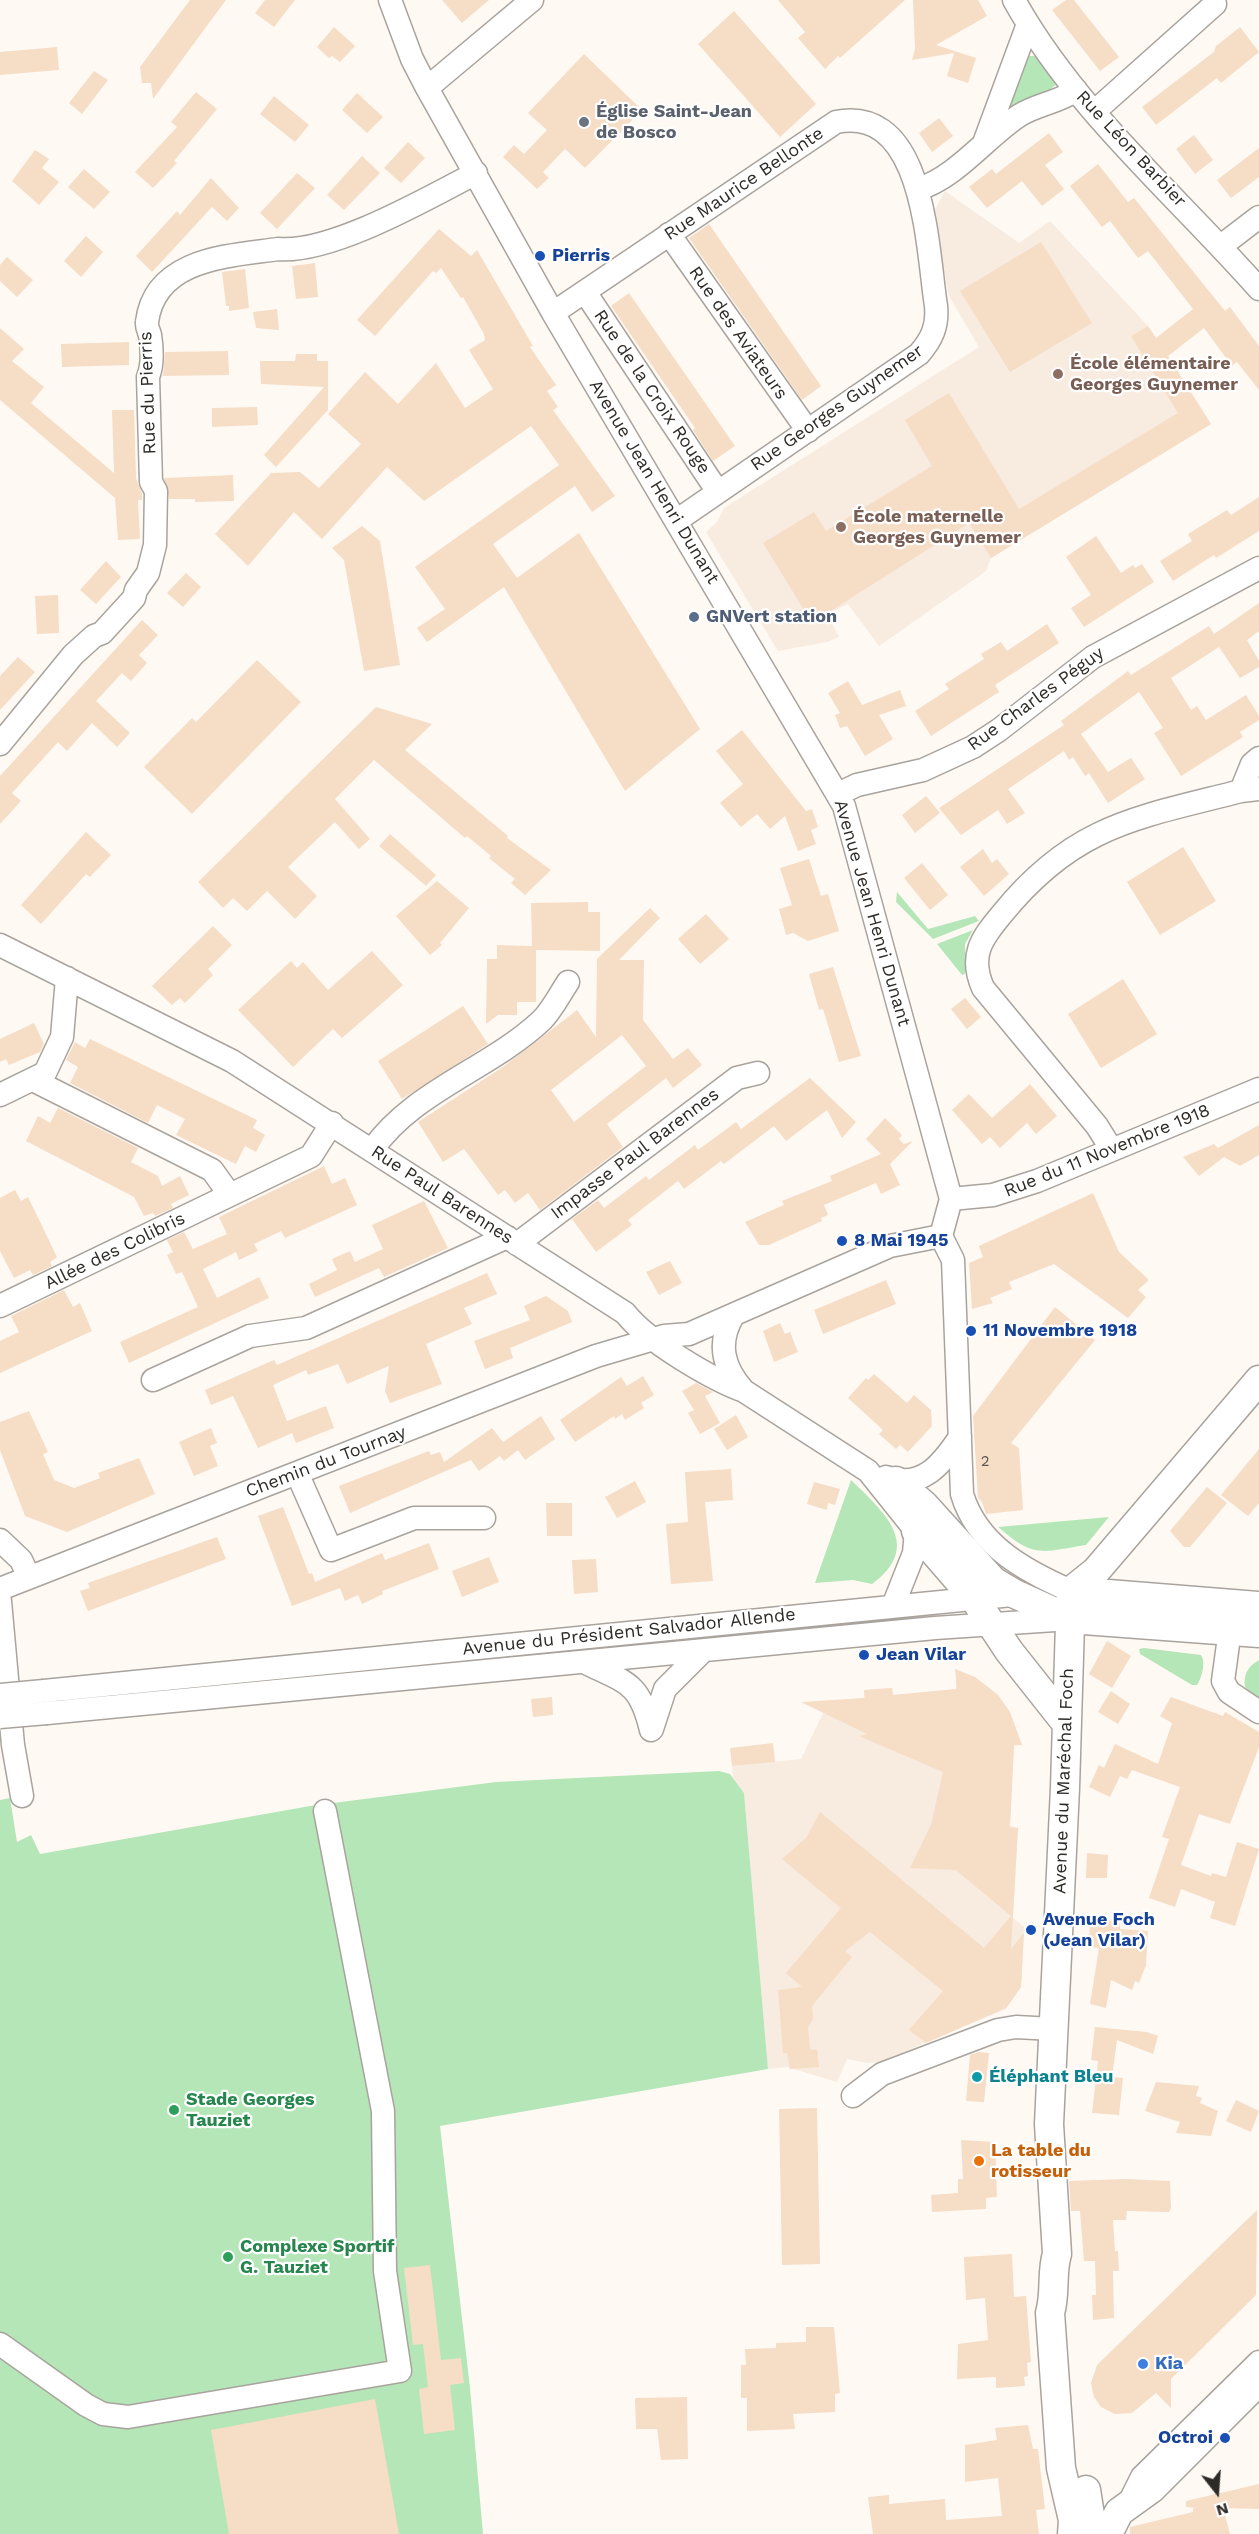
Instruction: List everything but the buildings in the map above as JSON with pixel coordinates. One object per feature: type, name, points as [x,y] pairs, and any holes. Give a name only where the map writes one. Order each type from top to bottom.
[{"type":"main road","points":[[1071,1591],[1096,1570],[1259,1380]]},
{"type":"main road","points":[[896,1481],[924,1505],[993,1581],[1015,1594],[1070,1619]]},
{"type":"main road","points":[[915,1532],[974,1598],[1009,1651],[1066,1723]]},
{"type":"main road","name":"Avenue du Président Salvador Allende","points":[[1071,1591],[1243,1614],[1259,1633]]},
{"type":"main road","name":"Avenue du Maréchal Foch","points":[[1071,1591],[1049,2124],[1057,2253],[1053,2268],[1053,2302],[1050,2313],[1061,2468],[1070,2503],[1072,2534]]},
{"type":"main road","name":"Avenue du Président Salvador Allende","points":[[1070,1619],[1243,1614]]},
{"type":"main road","name":"Avenue du Maréchal Foch","points":[[1057,2253],[1064,2268],[1078,2457],[1088,2497],[1093,2534]]},
{"type":"main road","points":[[1088,2497],[1101,2510],[1119,2515],[1151,2489],[1259,2381]]},
{"type":"street","name":"Avenue Jean Henri Dunant","points":[[390,0],[412,59],[427,88],[553,313],[838,794],[849,821],[951,1199]]},
{"type":"street","points":[[427,88],[532,0]]},
{"type":"street","name":"Rue Léon Barbier","points":[[1014,0],[1028,24],[1094,112],[1259,289]]},
{"type":"street","points":[[1094,112],[1215,4]]},
{"type":"street","points":[[984,144],[1028,24]]},
{"type":"street","points":[[918,189],[930,186],[1021,114],[1076,90]]},
{"type":"street","name":"Rue Maurice Bellonte","points":[[553,313],[836,122],[850,119],[864,120],[880,127],[909,163],[918,189]]},
{"type":"street","name":"Rue du Pierris","points":[[0,744],[74,655],[94,636],[102,633],[134,598],[136,590],[148,573],[157,524],[156,491],[151,482],[148,377],[151,370],[150,334],[146,324],[155,297],[168,280],[186,268],[206,260],[278,249],[290,250],[337,238],[476,173]]},
{"type":"street","name":"Rue Georges Guynemer","points":[[676,521],[919,354],[934,333],[937,319],[918,189]]},
{"type":"street","points":[[1221,246],[1259,217]]},
{"type":"street","name":"Rue des Aviateurs","points":[[669,234],[808,431]]},
{"type":"street","name":"Rue de la Croix Rouge","points":[[585,292],[718,492]]},
{"type":"street","name":"Rue Charles Péguy","points":[[838,794],[857,785],[923,770],[973,747],[999,730],[1093,657],[1259,568]]},
{"type":"street","points":[[1112,1150],[1097,1126],[983,988],[977,973],[980,946],[1020,892],[1045,867],[1073,846],[1132,819],[1250,790],[1252,764],[1259,759]]},
{"type":"street","name":"Rue Paul Barennes","points":[[0,945],[232,1061],[625,1313],[636,1326],[723,1383],[744,1391],[868,1471],[896,1481]]},
{"type":"street","points":[[0,1095],[45,1073],[62,1037],[67,978]]},
{"type":"street","points":[[372,1150],[405,1113],[511,1044],[543,1019],[568,982]]},
{"type":"street","name":"Impasse Paul Barennes","points":[[153,1380],[250,1336],[306,1328],[512,1241],[737,1078],[758,1073]]},
{"type":"street","points":[[33,1080],[212,1170],[230,1196]]},
{"type":"street","name":"Rue du 11 Novembre 1918","points":[[951,1199],[1007,1192],[1259,1089]]},
{"type":"street","name":"Allée des Colibris","points":[[0,1306],[311,1156],[332,1123]]},
{"type":"street","points":[[951,1199],[941,1236],[953,1260],[962,1494],[972,1520],[993,1544],[1038,1576],[1071,1591]]},
{"type":"street","points":[[625,1313],[657,1324],[690,1322],[765,1291],[786,1289],[890,1246],[941,1236]]},
{"type":"street","name":"Chemin du Tournay","points":[[0,1589],[596,1356],[653,1338],[689,1334],[770,1301],[786,1289]]},
{"type":"street","points":[[733,1316],[724,1335],[725,1366],[744,1391]]},
{"type":"street","points":[[896,1481],[913,1481],[926,1476],[937,1468],[960,1437]]},
{"type":"street","name":"Rue Paul Barennes","points":[[868,1471],[915,1532]]},
{"type":"street","points":[[297,1473],[332,1550],[414,1518],[484,1518]]},
{"type":"street","points":[[893,1606],[914,1553],[915,1532]]},
{"type":"street","points":[[0,1540],[21,1560],[29,1577]]},
{"type":"street","name":"Avenue du Président Salvador Allende","points":[[0,1717],[45,1702],[893,1606],[1071,1591]]},
{"type":"street","points":[[0,1601],[13,1745],[22,1796]]},
{"type":"street","points":[[1243,1614],[1223,1681],[1229,1692],[1259,1712]]},
{"type":"street","name":"Avenue du Président Salvador Allende","points":[[0,1695],[45,1702],[587,1663],[991,1623],[1070,1619]]},
{"type":"street","points":[[587,1663],[621,1678],[637,1692],[645,1706],[651,1730],[665,1689],[703,1651]]},
{"type":"street","points":[[0,2344],[86,2405],[103,2414],[128,2417],[400,2372],[384,2271],[383,2111],[325,1811]]},
{"type":"street","points":[[854,2096],[882,2074],[998,2030],[1016,2027],[1053,2029]]},
{"type":"street","points":[[1119,2515],[1142,2476],[1259,2362]]},
{"type":"shaded area","name":"École élémentaire Georges Guynemer","points":[[945,191],[1019,243],[1050,221],[1148,326],[1211,424],[991,558],[986,571],[879,646],[848,604],[827,614],[839,637],[827,642],[778,651],[706,532],[717,522],[724,508],[979,347],[949,296],[933,213]]},
{"type":"shaded area","points":[[956,1672],[975,1677],[998,1695],[1010,1712],[1019,1737],[1020,1745],[1014,1746],[1010,1826],[1018,1828],[1013,1918],[1024,1927],[1021,1987],[1006,2009],[965,2026],[959,2021],[950,2032],[881,2062],[867,2063],[847,2059],[837,2082],[787,2067],[768,2069],[744,1793],[733,1777],[732,1766],[801,1759],[823,1713],[821,1702],[864,1698],[864,1690],[892,1688],[893,1695],[956,1689]]},
{"type":"green space","points":[[1024,56],[1038,56],[1058,83],[1047,92],[1020,101],[1001,119]]},
{"type":"green space","points":[[897,892],[928,929],[975,916],[979,921],[933,939],[896,902]]},
{"type":"green space","points":[[973,930],[965,944],[965,974],[962,975],[937,944]]},
{"type":"green space","points":[[851,1480],[886,1517],[897,1543],[895,1556],[887,1570],[872,1584],[853,1580],[815,1583]]},
{"type":"green space","points":[[1109,1517],[1086,1545],[1048,1551],[1030,1549],[998,1527]]},
{"type":"green space","points":[[1139,1649],[1201,1655],[1203,1670],[1197,1685],[1192,1685],[1140,1654]]},
{"type":"green space","points":[[1259,1660],[1259,1700],[1245,1687],[1245,1679],[1247,1671]]},
{"type":"green space","name":"Complexe Sportif G. Tauziet","points":[[719,1771],[730,1774],[744,1793],[768,2069],[440,2126],[470,2388],[483,2534],[0,2534],[0,1800],[10,1798],[17,1842],[31,1835],[40,1854],[310,1806],[496,1782]]},
{"type":"place","name":"Église Saint-Jean de Bosco","points":[[584,122]]},
{"type":"place","name":"Pierris","points":[[540,256]]},
{"type":"place","name":"École élémentaire Georges Guynemer","points":[[1058,374]]},
{"type":"place","name":"École maternelle Georges Guynemer","points":[[841,527]]},
{"type":"place","name":"GNVert station","points":[[694,617]]},
{"type":"place","name":"8 Mai 1945","points":[[842,1241]]},
{"type":"place","name":"11 Novembre 1918","points":[[971,1331]]},
{"type":"place","name":"Jean Vilar","points":[[864,1655]]},
{"type":"place","name":"Avenue Foch (Jean Vilar)","points":[[1031,1930]]},
{"type":"place","name":"Éléphant Bleu","points":[[977,2077]]},
{"type":"place","name":"Stade Georges Tauziet","points":[[174,2110]]},
{"type":"place","name":"La table du rotisseur","points":[[979,2161]]},
{"type":"place","name":"Complexe Sportif G. Tauziet","points":[[228,2257]]},
{"type":"place","name":"Kia","points":[[1143,2364]]},
{"type":"place","name":"Octroi","points":[[1225,2438]]}]
